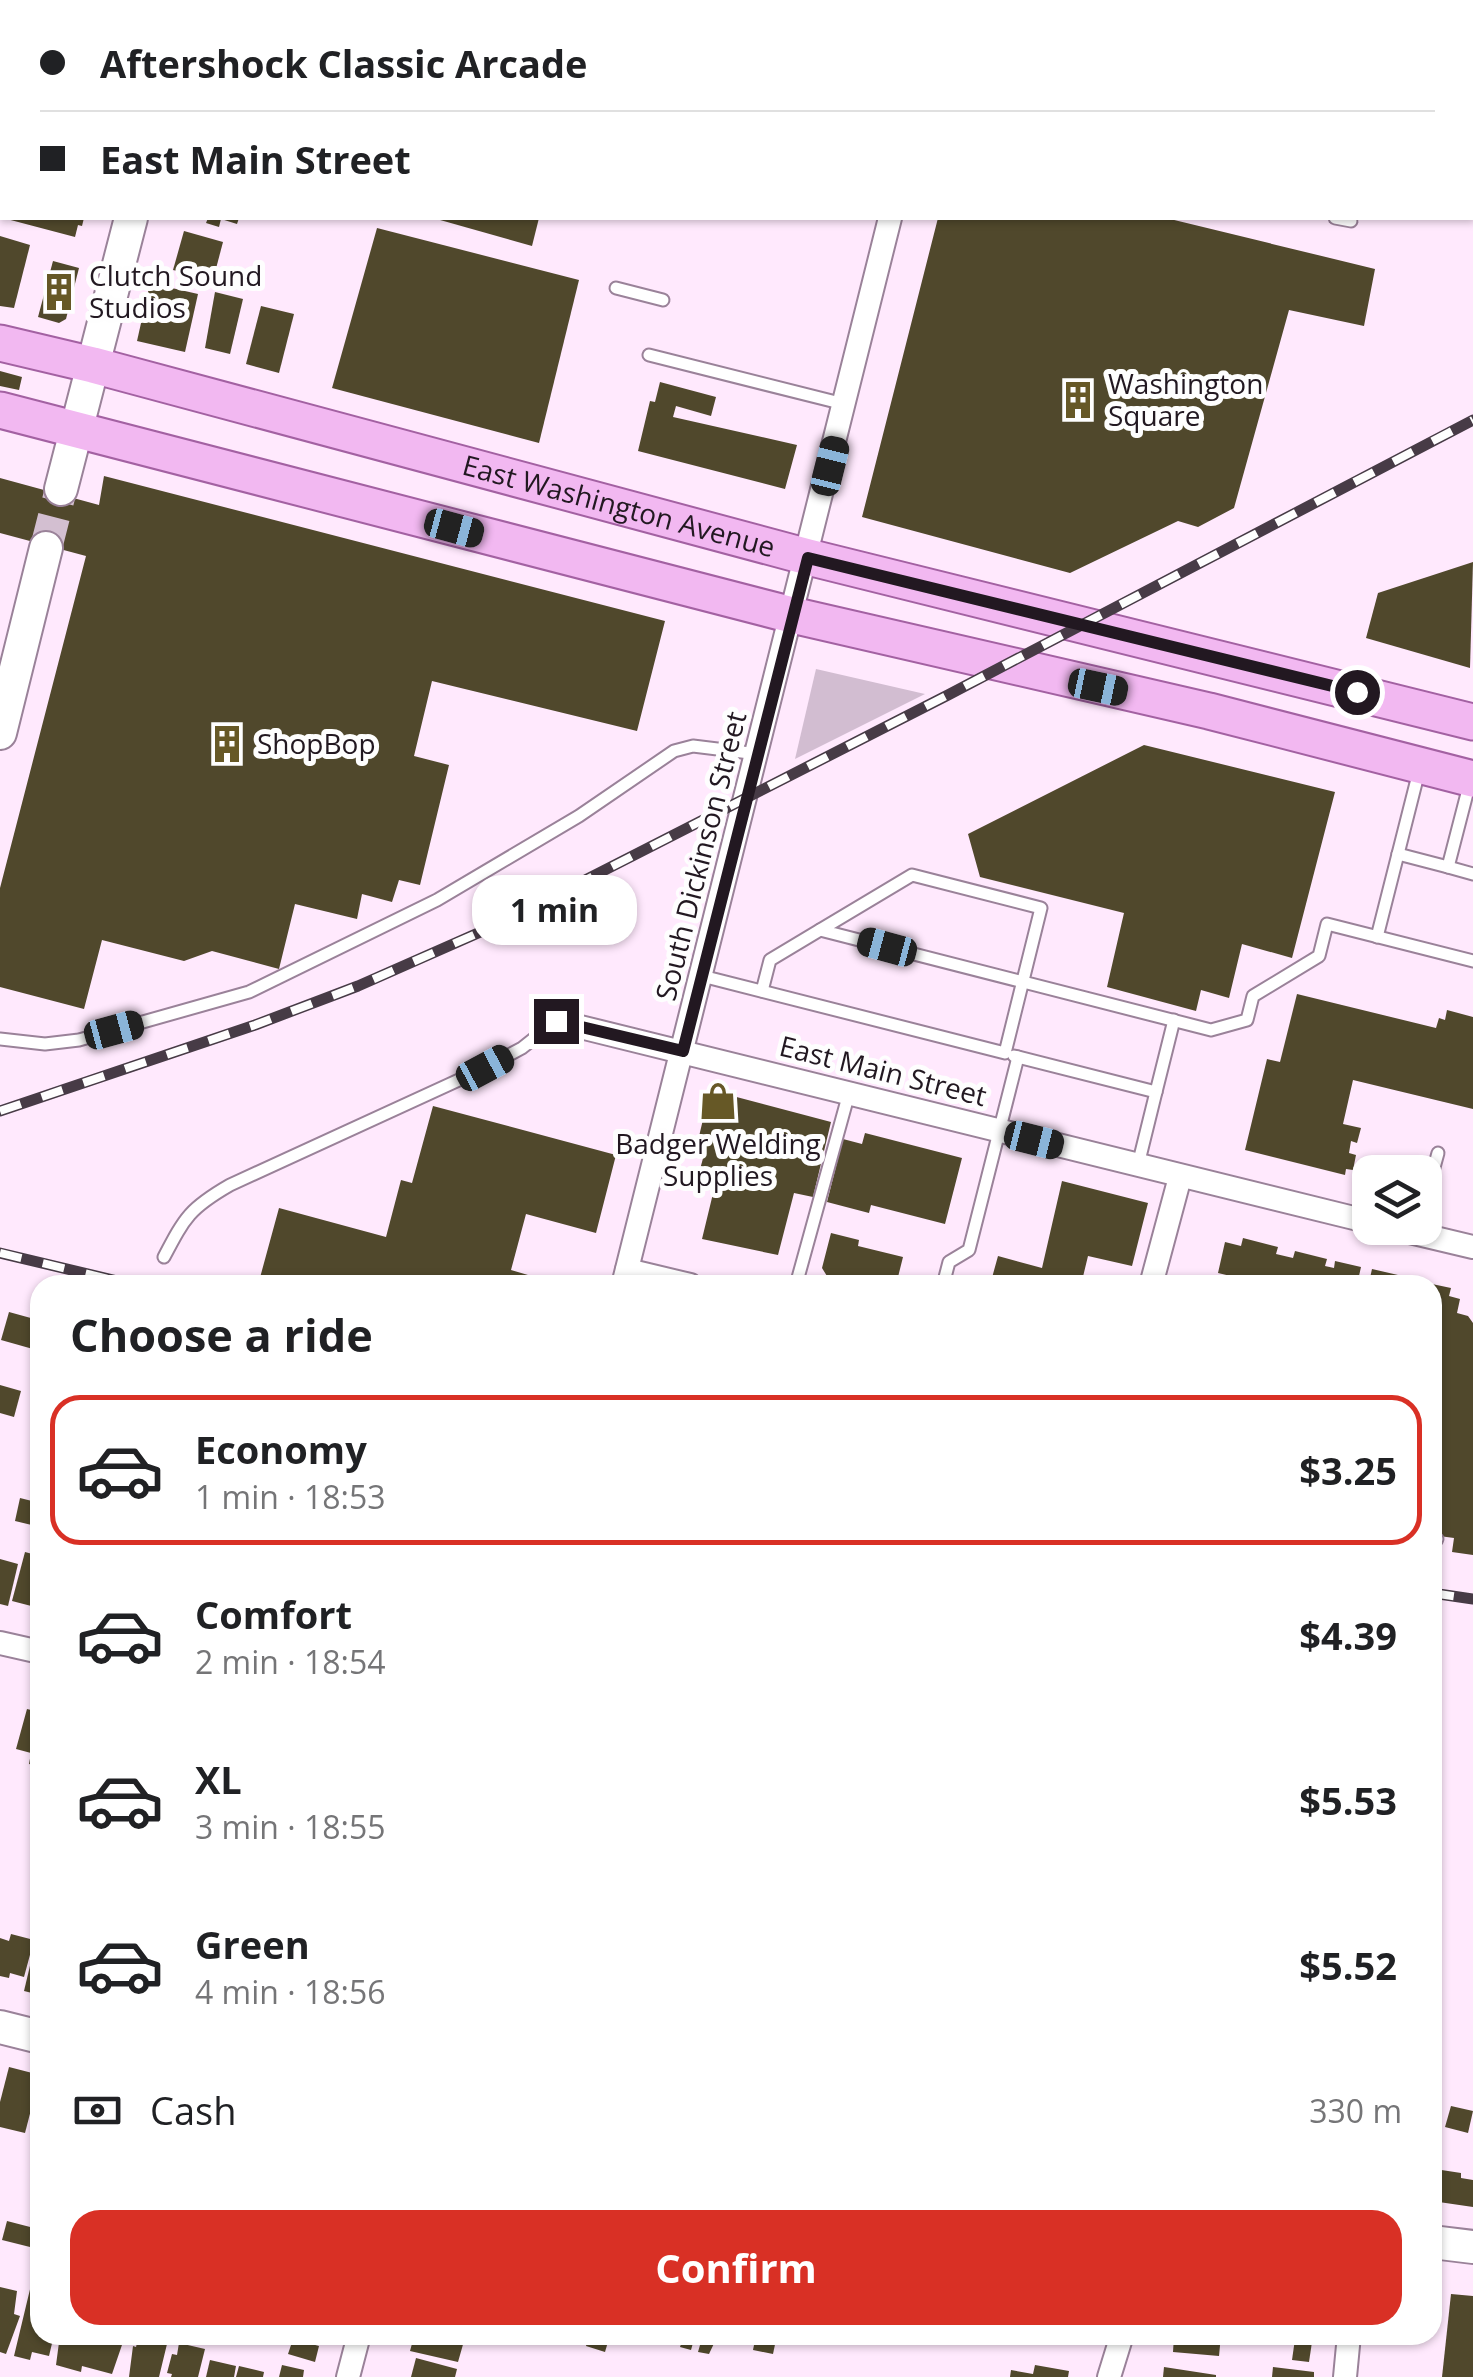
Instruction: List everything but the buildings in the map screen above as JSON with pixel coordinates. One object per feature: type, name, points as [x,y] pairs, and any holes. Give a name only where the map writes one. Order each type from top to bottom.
[{"type":"main road","name":"East Washington Avenue","points":[[0,344],[94,364],[808,558],[1473,722]]},
{"type":"main road","points":[[0,410],[792,616],[1209,712],[1472,778]]},
{"type":"street","points":[[60,489],[131,220]]},
{"type":"street","name":"South Dickinson Street","points":[[626,1275],[890,220]]},
{"type":"street","points":[[0,733],[46,548]]},
{"type":"street","name":"East Main Street","points":[[556,1021],[1352,1218]]},
{"type":"street","points":[[1155,1275],[1180,1176]]},
{"type":"street","points":[[1442,1238],[1473,1247]]},
{"type":"street","points":[[0,1643],[30,1650]]},
{"type":"street","points":[[0,2027],[30,2034]]},
{"type":"street","points":[[1442,2243],[1473,2247]]},
{"type":"street","points":[[348,2377],[356,2345]]},
{"type":"street","points":[[1110,2377],[1119,2345]]},
{"type":"street","points":[[1345,2377],[1349,2345]]},
{"type":"lane","points":[[1345,220],[1350,221]]},
{"type":"lane","points":[[616,288],[663,300]]},
{"type":"lane","points":[[649,355],[844,405]]},
{"type":"lane","points":[[0,1038],[45,1044],[79,1040],[249,992],[436,900],[578,816],[674,751],[693,746],[758,754]]},
{"type":"lane","points":[[1377,937],[1420,765]]},
{"type":"lane","points":[[1448,868],[1472,778]]},
{"type":"lane","points":[[1398,854],[1473,874]]},
{"type":"lane","points":[[762,992],[770,960],[912,875],[1041,908],[1022,982],[999,1131],[969,1250],[949,1262],[946,1275]]},
{"type":"lane","points":[[820,930],[1211,1030],[1247,1020],[1252,996],[1319,956],[1327,924],[1473,961]]},
{"type":"lane","points":[[702,976],[1156,1092]]},
{"type":"lane","points":[[1138,1166],[1174,1020]]},
{"type":"lane","points":[[164,1257],[185,1217],[230,1185],[485,1068],[522,1048],[556,1021]]},
{"type":"lane","points":[[799,1275],[849,1093]]},
{"type":"shaded area","points":[[816,669],[925,694],[795,759]]},
{"type":"tunnel","points":[[46,548],[61,489]]},
{"type":"railway","points":[[0,1111],[255,1025],[358,986],[503,922],[1473,420]]},
{"type":"railway","points":[[0,1253],[92,1275]]},
{"type":"railway","points":[[1442,1594],[1473,1599]]},
{"type":"place","name":"Clutch Sound Studios","points":[[59,292]]},
{"type":"place","name":"Washington Square","points":[[1078,400]]},
{"type":"place","name":"ShopBop","points":[[227,744]]},
{"type":"place","name":"Badger Welding Supplies","points":[[718,1101]]},
{"type":"route","points":[[556,1021],[683,1051],[808,558],[1357,692]]}]
